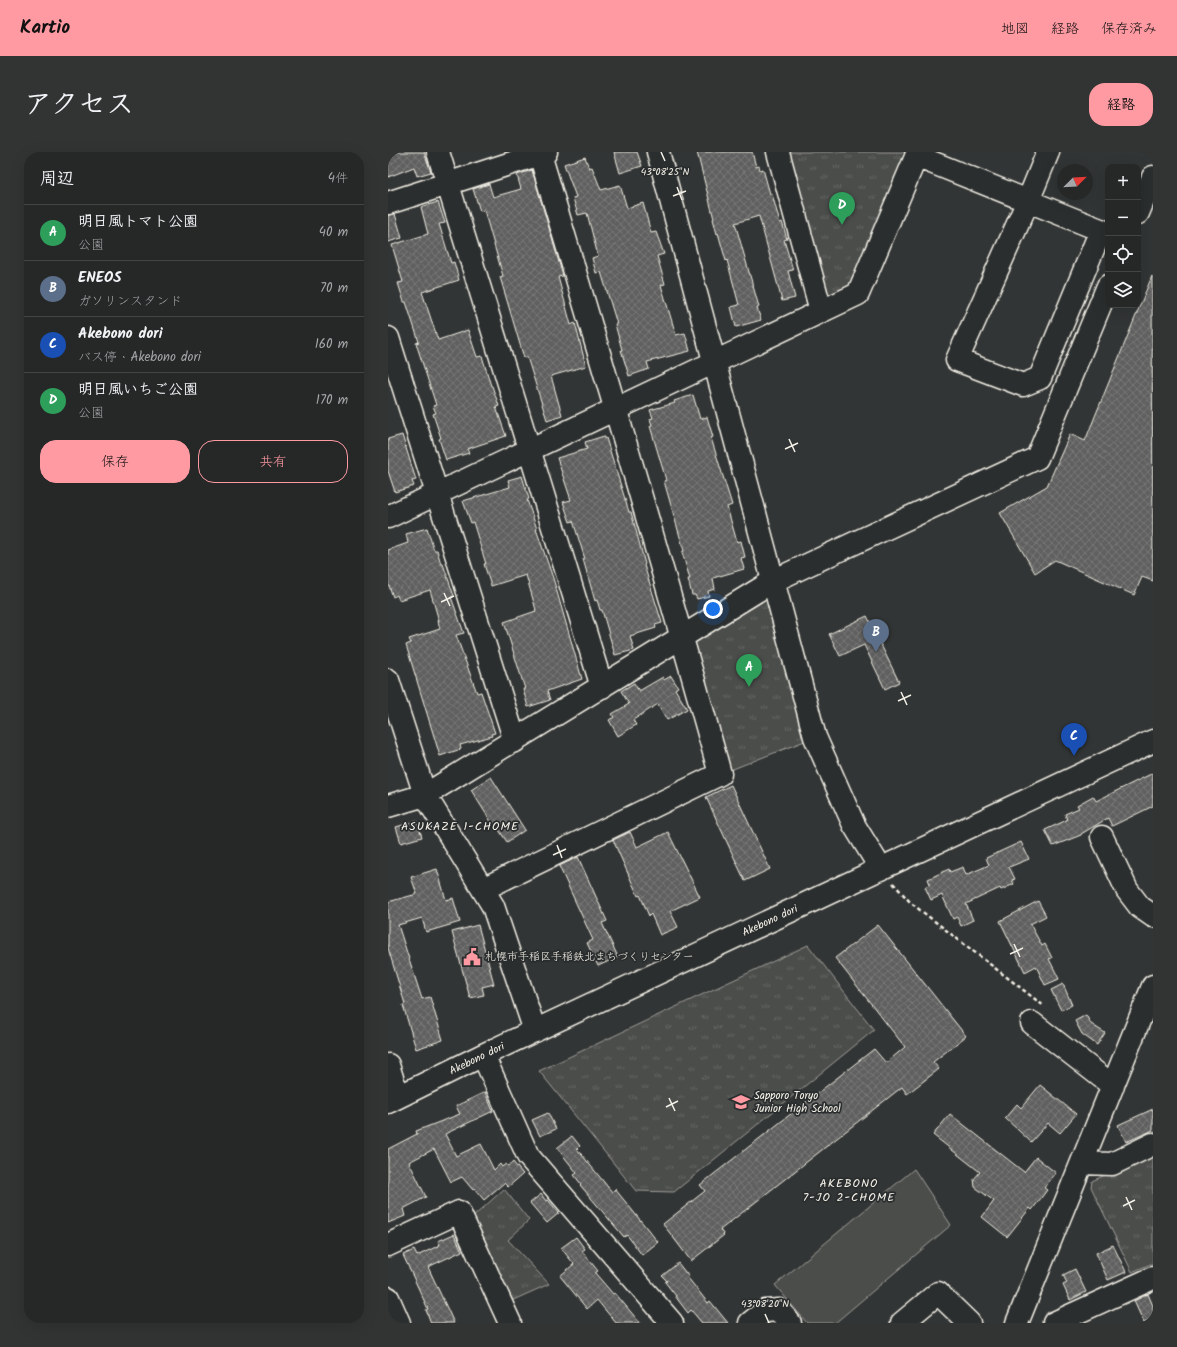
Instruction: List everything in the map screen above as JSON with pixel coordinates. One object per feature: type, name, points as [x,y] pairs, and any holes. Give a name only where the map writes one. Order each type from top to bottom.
[{"type":"street","points":[[438,152],[602,687]]},
{"type":"street","points":[[658,152],[814,737],[854,825],[881,869]]},
{"type":"street","points":[[778,152],[821,311]]},
{"type":"street","points":[[388,517],[858,294],[917,154],[1028,201],[1104,231],[1040,378],[1024,385],[957,360],[1028,201],[1048,152]]},
{"type":"street","points":[[388,203],[543,153],[720,774],[483,889]]},
{"type":"street","points":[[1141,206],[1153,177]]},
{"type":"street","points":[[388,806],[425,795],[773,581],[1037,458],[1105,293]]},
{"type":"street","points":[[388,338],[436,494],[515,740]]},
{"type":"street","points":[[388,680],[425,795],[494,906],[535,1031]]},
{"type":"street","name":"Akebono dori","points":[[393,1099],[483,1055],[1153,742]]},
{"type":"street","points":[[1102,837],[1127,890],[1140,907],[1153,916]]},
{"type":"street","points":[[1017,1323],[1153,986]]},
{"type":"street","points":[[1040,1016],[1113,1086]]},
{"type":"street","points":[[483,1055],[528,1156],[672,1323]]},
{"type":"street","points":[[388,1065],[393,1099]]},
{"type":"street","points":[[1082,1163],[1112,1164],[1153,1144]]},
{"type":"street","points":[[388,1245],[459,1212],[510,1323]]},
{"type":"street","points":[[1054,1323],[1153,1278]]},
{"type":"street","points":[[902,1323],[938,1293],[969,1323]]},
{"type":"street","points":[[388,1298],[399,1323]]},
{"type":"street","points":[[750,1323],[765,1311],[779,1310],[790,1323]]},
{"type":"path","points":[[881,869],[911,903],[1040,1016]]},
{"type":"green space","points":[[778,152],[918,152],[858,294],[821,311]]},
{"type":"green space","points":[[773,581],[815,737],[720,774],[682,637]]},
{"type":"green space","points":[[808,945],[874,1030],[674,1192],[636,1191],[539,1071]]},
{"type":"green space","points":[[1153,1153],[1153,1263],[1132,1272],[1091,1187],[1092,1181]]},
{"type":"green space","points":[[914,1169],[951,1225],[835,1323],[807,1323],[775,1285]]},
{"type":"green space","points":[[504,1189],[529,1220],[508,1240],[549,1284],[511,1301],[473,1217]]},
{"type":"building","points":[[388,152],[424,152],[431,172],[417,176],[414,167],[388,177]]},
{"type":"building","points":[[614,152],[637,152],[642,166],[620,173]]},
{"type":"building","points":[[697,152],[752,152],[756,167],[759,166],[760,170],[763,169],[770,194],[772,194],[780,223],[782,222],[787,239],[784,240],[793,270],[788,271],[795,298],[782,301],[759,216],[735,223],[759,307],[757,308],[761,320],[736,327],[731,307],[739,305],[727,260],[726,261],[718,233],[717,234]]},
{"type":"building","points":[[585,157],[589,168],[592,167],[601,190],[620,185],[627,208],[643,203],[651,233],[656,232],[664,254],[657,256],[665,284],[661,285],[676,335],[685,333],[690,351],[647,362],[649,369],[629,376],[615,324],[617,324],[601,272],[596,273],[592,258],[598,256],[587,213],[578,215],[573,198],[576,197],[564,164]]},
{"type":"building","points":[[532,170],[563,276],[558,277],[571,325],[575,323],[586,366],[551,376],[562,415],[547,420],[527,357],[524,358],[500,277],[503,276],[484,210],[480,211],[473,189],[489,184],[493,197],[521,189],[517,175]]},
{"type":"building","points":[[438,202],[445,223],[439,224],[451,263],[454,262],[459,280],[422,292],[438,340],[468,330],[477,357],[482,356],[499,406],[496,407],[506,436],[467,449],[469,453],[446,460],[433,414],[436,413],[433,406],[436,405],[416,343],[419,342],[398,283],[403,282],[392,245],[428,234],[421,207]]},
{"type":"building","points":[[395,214],[402,238],[388,242],[388,215]]},
{"type":"building","points":[[1152,276],[1153,581],[1142,577],[1134,595],[1055,560],[1035,573],[1000,513],[1047,486],[1070,434],[1085,441],[1139,308],[1141,308],[1141,303]]},
{"type":"building","points":[[693,395],[700,419],[707,417],[713,437],[711,438],[732,505],[727,507],[737,542],[741,541],[745,557],[741,558],[744,569],[713,578],[715,589],[708,591],[709,596],[697,599],[695,595],[692,595],[688,579],[690,579],[682,552],[684,551],[664,481],[666,480],[650,426],[652,425],[650,419],[653,418],[650,410],[675,403],[674,401]]},
{"type":"building","points":[[402,435],[416,480],[412,481],[414,486],[395,492],[388,471],[388,439]]},
{"type":"building","points":[[604,436],[604,438],[606,438],[629,512],[631,512],[645,564],[644,565],[662,623],[655,625],[656,628],[630,636],[634,650],[615,655],[602,610],[600,610],[597,600],[595,601],[583,559],[585,559],[573,521],[570,522],[563,502],[571,500],[557,458],[587,449],[585,442]]},
{"type":"building","points":[[522,476],[529,499],[527,500],[553,578],[582,679],[547,691],[550,700],[528,707],[523,689],[525,689],[504,622],[536,611],[526,575],[491,586],[473,522],[471,523],[463,501],[510,487],[508,480]]},
{"type":"building","points":[[427,528],[434,550],[437,550],[454,596],[451,597],[464,633],[456,635],[477,693],[481,692],[495,733],[491,734],[492,736],[460,745],[461,749],[440,756],[406,645],[411,643],[409,639],[440,629],[430,590],[399,600],[397,595],[393,597],[388,583],[388,550],[408,543],[406,534]]},
{"type":"building","points":[[867,616],[899,682],[885,689],[864,645],[840,656],[829,634]]},
{"type":"building","points":[[671,676],[678,687],[675,689],[687,709],[667,720],[658,704],[633,720],[636,725],[618,736],[609,720],[614,717],[612,714],[629,704],[621,691],[634,683],[639,691],[663,677],[664,680]]},
{"type":"building","points":[[1153,773],[1153,806],[1112,826],[1108,818],[1081,835],[1053,846],[1045,830],[1067,820],[1065,814],[1079,808],[1077,805],[1093,796],[1096,801]]},
{"type":"building","points":[[491,777],[525,830],[507,842],[497,827],[495,828],[471,790]]},
{"type":"building","points":[[731,785],[770,869],[745,881],[706,797]]},
{"type":"building","points":[[417,821],[422,837],[401,843],[396,827]]},
{"type":"building","points":[[630,832],[637,847],[668,832],[700,897],[670,911],[678,927],[660,935],[651,914],[649,916],[640,895],[638,896],[613,840]]},
{"type":"building","points":[[1021,842],[1029,859],[1009,867],[1015,879],[1012,880],[1014,884],[1001,890],[1000,888],[966,904],[973,920],[961,926],[957,917],[953,919],[942,895],[931,900],[925,887],[930,884],[928,879],[949,869],[950,872],[963,867],[966,875],[989,865],[986,858]]},
{"type":"building","points":[[578,857],[607,921],[602,923],[618,957],[598,966],[587,943],[593,940],[559,866]]},
{"type":"building","points":[[437,869],[446,900],[453,898],[460,922],[426,932],[422,918],[398,925],[422,999],[430,997],[443,1040],[416,1049],[403,1005],[405,1004],[388,948],[388,902],[417,894],[411,877]]},
{"type":"building","points":[[1038,901],[1046,916],[1030,924],[1042,946],[1045,944],[1052,958],[1049,959],[1059,979],[1045,985],[1036,966],[1025,972],[1000,921]]},
{"type":"building","points":[[478,925],[494,984],[482,987],[484,995],[470,998],[452,932]]},
{"type":"building","points":[[878,925],[966,1036],[933,1062],[939,1069],[907,1094],[902,1087],[720,1230],[724,1235],[691,1261],[663,1224],[705,1191],[700,1185],[874,1049],[886,1063],[905,1047],[835,958]]},
{"type":"building","points":[[1063,984],[1072,1005],[1061,1010],[1051,990]]},
{"type":"building","points":[[1086,1015],[1091,1024],[1105,1033],[1097,1045],[1082,1034],[1075,1021]]},
{"type":"building","points":[[1040,1085],[1076,1114],[1060,1133],[1048,1123],[1031,1142],[1005,1118],[1017,1104],[1021,1108]]},
{"type":"building","points":[[485,1092],[493,1111],[445,1134],[456,1156],[481,1144],[494,1170],[500,1164],[502,1167],[506,1164],[508,1166],[513,1162],[523,1174],[508,1187],[504,1183],[484,1200],[462,1177],[451,1182],[434,1149],[409,1162],[426,1197],[403,1209],[405,1216],[388,1223],[388,1149],[417,1134],[416,1131],[460,1114],[456,1106]]},
{"type":"building","points":[[1153,1109],[1153,1130],[1126,1142],[1118,1125]]},
{"type":"building","points":[[548,1113],[556,1129],[540,1136],[532,1120]]},
{"type":"building","points":[[950,1114],[1024,1172],[1036,1157],[1056,1173],[1044,1188],[1047,1190],[1032,1210],[1030,1208],[1007,1237],[982,1217],[994,1201],[975,1187],[974,1179],[980,1172],[933,1135]]},
{"type":"building","points":[[572,1136],[580,1146],[577,1149],[612,1192],[615,1189],[658,1242],[642,1255],[627,1235],[624,1237],[580,1185],[581,1184],[574,1175],[577,1173],[557,1148]]},
{"type":"building","points":[[541,1194],[559,1213],[547,1223],[530,1203]]},
{"type":"building","points":[[454,1234],[462,1251],[428,1267],[454,1323],[431,1323],[426,1310],[428,1309],[403,1255],[414,1250],[417,1256],[440,1245],[438,1241]]},
{"type":"building","points":[[576,1237],[585,1249],[582,1251],[598,1271],[595,1273],[613,1294],[615,1293],[640,1323],[616,1323],[597,1300],[587,1309],[560,1276],[574,1264],[561,1248]]},
{"type":"building","points":[[1113,1245],[1126,1272],[1108,1280],[1096,1253]]},
{"type":"building","points":[[678,1263],[708,1303],[710,1301],[728,1323],[702,1323],[691,1310],[688,1313],[665,1282],[667,1281],[662,1276]]},
{"type":"building","points":[[1075,1269],[1086,1292],[1070,1300],[1063,1285],[1067,1283],[1063,1275]]},
{"type":"building","points":[[1148,1294],[1153,1306],[1153,1319],[1144,1323],[1134,1301]]},
{"type":"place","name":"明日風いちご公園","points":[[842,225]]},
{"type":"place","name":"ENEOS","points":[[876,652]]},
{"type":"place","name":"明日風トマト公園","points":[[749,687]]},
{"type":"place","name":"Akebono dori","points":[[1074,756]]},
{"type":"place","name":"札幌市手稲区手稲鉄北まちづくりセンター","points":[[472,957]]},
{"type":"place","name":"Sapporo Toryo Junior High School","points":[[741,1102]]},
{"type":"district","name":"ASUKAZE 1-CHOME","points":[[460,826]]},
{"type":"district","name":"AKEBONO 7-JO 2-CHOME","points":[[849,1190]]}]
